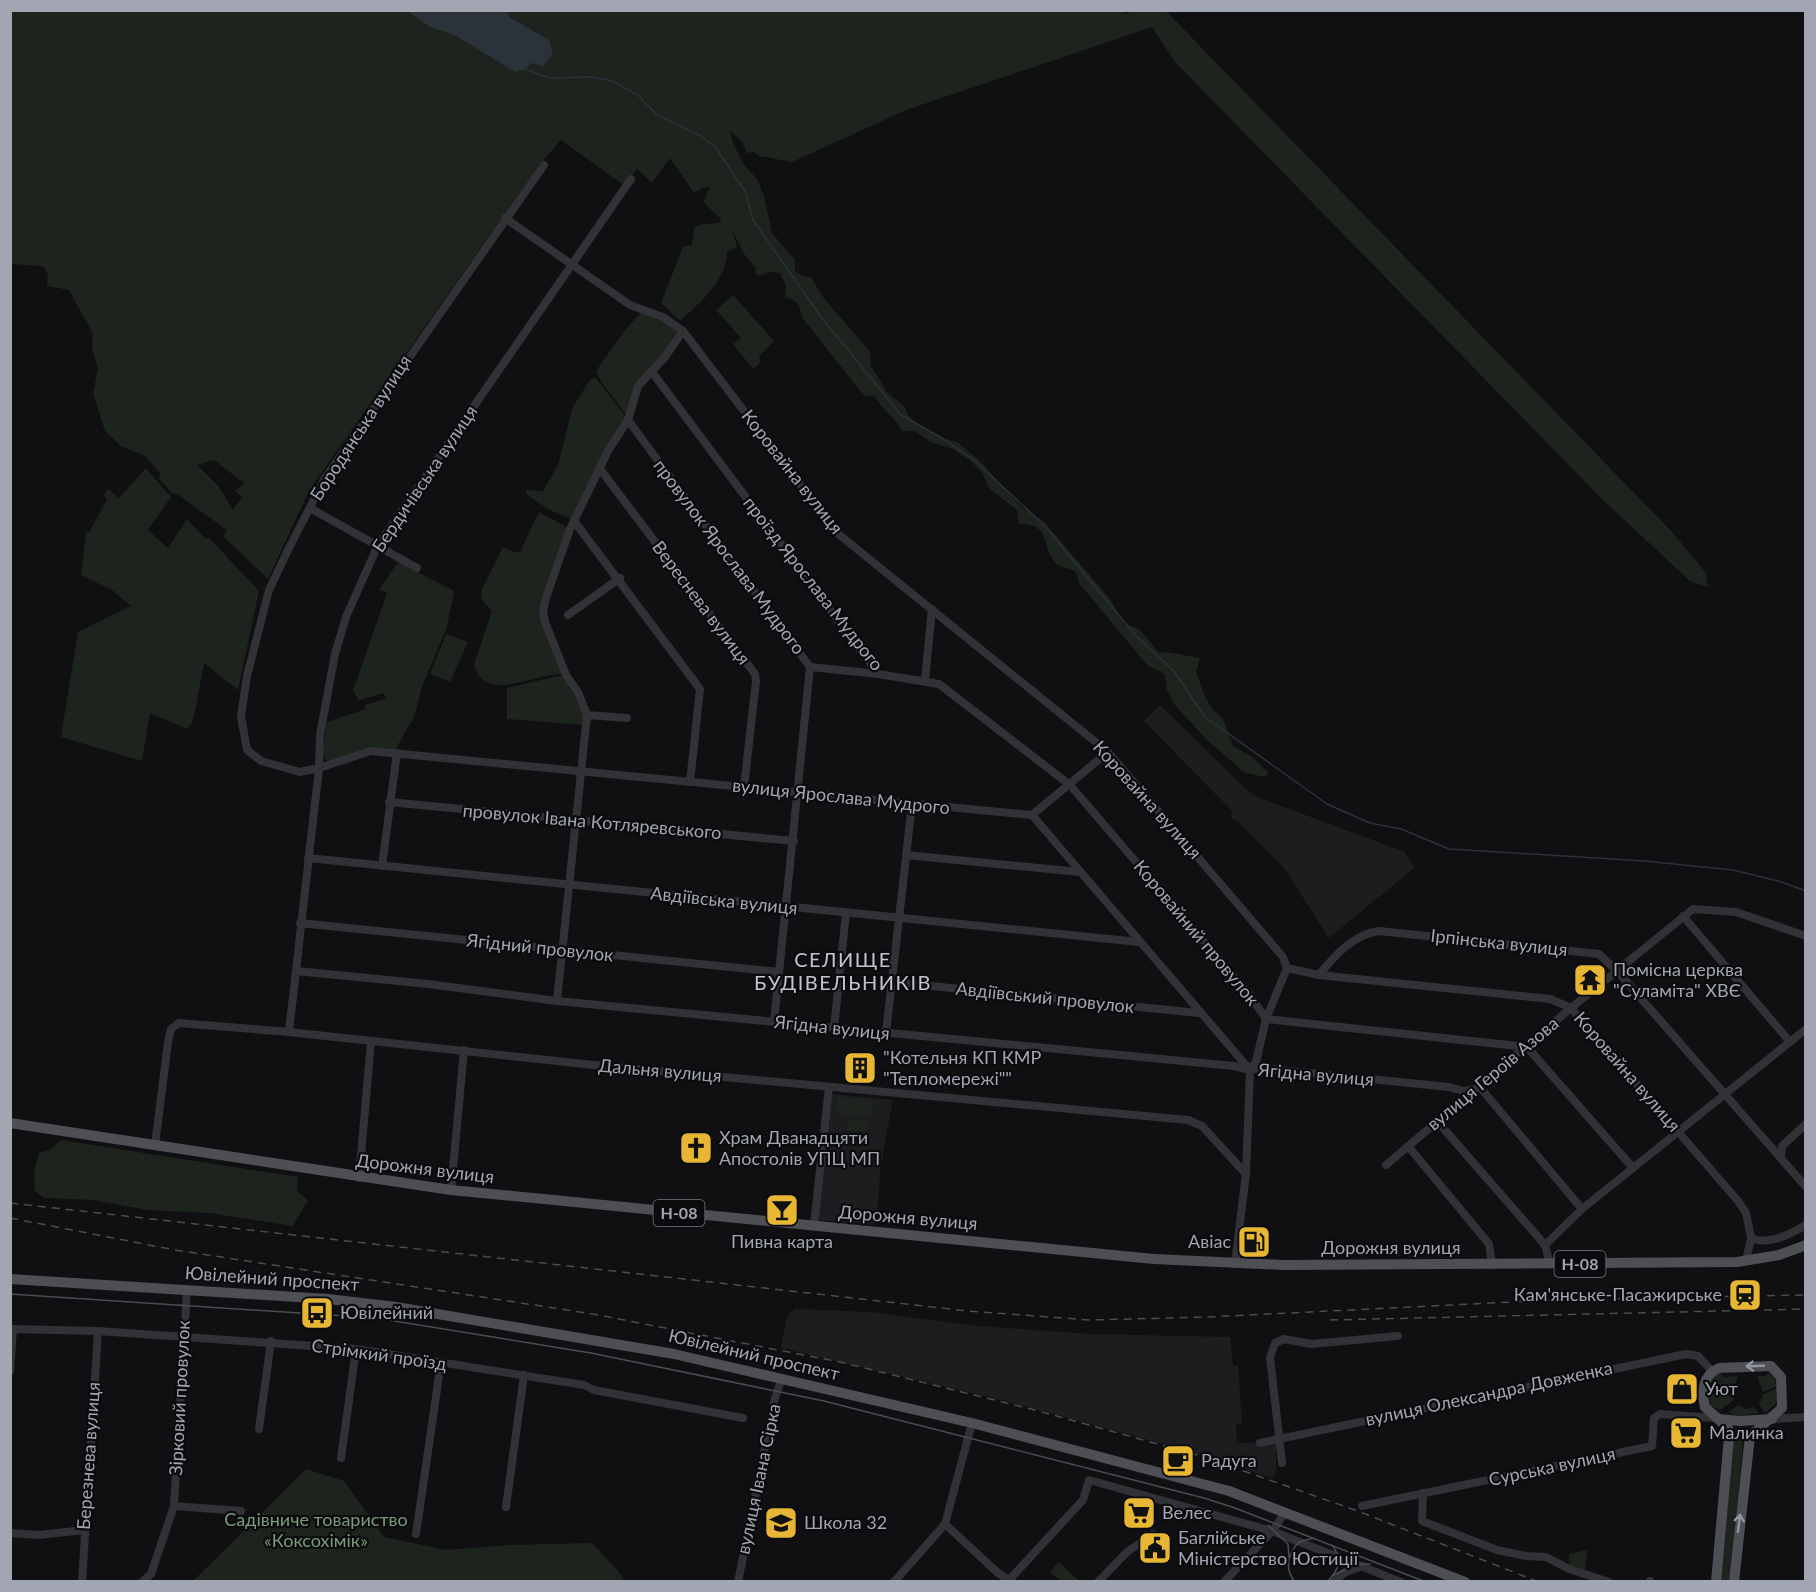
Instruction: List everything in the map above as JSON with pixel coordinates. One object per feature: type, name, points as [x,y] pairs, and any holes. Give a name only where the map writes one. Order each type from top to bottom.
[{"type":"main road","name":"Дорожня вулиця","points":[[10,1123],[359,1178],[451,1190],[813,1226],[1235,1264],[1492,1265],[1746,1261],[1779,1256],[1806,1245]]},
{"type":"main road","name":"Ювілейний проспект","points":[[10,1279],[328,1299],[396,1306],[663,1352],[972,1423],[1190,1480],[1285,1512],[1465,1581]]},
{"type":"main road","points":[[1729,1431],[1705,1407],[1703,1399],[1705,1381],[1712,1371],[1719,1368],[1771,1366],[1777,1370],[1781,1377],[1782,1408],[1772,1419],[1752,1433],[1748,1444],[1734,1581]]},
{"type":"main road","points":[[1715,1418],[1740,1421],[1772,1419]]},
{"type":"main road","points":[[1716,1581],[1729,1431],[1733,1424],[1740,1421]]},
{"type":"street","name":"Бородянська вулиця","points":[[319,768],[300,772],[257,758],[245,745],[242,716],[247,676],[269,590],[325,478],[544,165]]},
{"type":"street","name":"Бердичівська вулиця","points":[[289,1032],[321,735],[334,654],[346,617],[378,545],[631,179]]},
{"type":"street","name":"Коровайна вулиця","points":[[505,218],[630,305],[663,317],[683,331],[837,533],[1108,753],[1283,957],[1287,969],[1319,975],[1550,999],[1571,1008],[1738,1201],[1746,1213],[1751,1238]]},
{"type":"street","points":[[557,1001],[583,771],[587,715],[578,692],[566,675],[545,622],[543,611],[574,521],[616,435],[628,420],[638,386],[652,372],[683,331]]},
{"type":"street","name":"проїзд Ярослава Мудрого","points":[[652,372],[878,674],[939,684],[1070,785]]},
{"type":"street","name":"провулок Ярослава Мудрого","points":[[628,420],[810,667],[774,1022]]},
{"type":"street","name":"Вереснева вулиця","points":[[600,469],[755,674],[744,787]]},
{"type":"street","points":[[310,508],[417,568]]},
{"type":"street","points":[[574,521],[620,578],[700,689],[690,782]]},
{"type":"street","points":[[568,615],[620,578]]},
{"type":"street","points":[[925,680],[932,609]]},
{"type":"street","points":[[810,667],[878,674]]},
{"type":"street","points":[[587,715],[627,718]]},
{"type":"street","name":"вулиця Ярослава Мудрого","points":[[319,768],[371,751],[1032,815]]},
{"type":"street","points":[[382,866],[397,753]]},
{"type":"street","points":[[1108,753],[1032,815],[1250,1070]]},
{"type":"street","name":"Коровайний провулок","points":[[1070,785],[1249,994],[1266,1019],[1527,1047]]},
{"type":"street","name":"провулок Івана Котляревського","points":[[389,802],[794,841]]},
{"type":"street","points":[[886,1033],[912,804]]},
{"type":"street","points":[[906,855],[1080,872]]},
{"type":"street","name":"Авдіївська вулиця","points":[[308,858],[1139,942]]},
{"type":"street","points":[[1790,1042],[1683,916],[1693,909],[1736,912],[1806,936]]},
{"type":"street","points":[[834,1028],[846,913]]},
{"type":"street","name":"вулиця Героїв Азова","points":[[1386,1165],[1683,916]]},
{"type":"street","name":"Ягідний провулок","points":[[300,923],[779,972]]},
{"type":"street","name":"Ірпінська вулиця","points":[[1319,975],[1347,947],[1370,932],[1379,930],[1593,952],[1604,957],[1617,971],[1806,1187]]},
{"type":"street","points":[[1235,1264],[1246,1174],[1250,1070],[1256,1062],[1266,1019],[1287,969]]},
{"type":"street","name":"Ягідна вулиця","points":[[296,971],[428,984],[557,1001],[1234,1066],[1250,1070],[1259,1068],[1401,1082],[1464,1091],[1477,1087]]},
{"type":"street","name":"Авдіївський провулок","points":[[891,982],[1199,1013]]},
{"type":"street","name":"Дальня вулиця","points":[[155,1145],[168,1042],[175,1025],[179,1023],[1188,1120],[1202,1126],[1246,1174]]},
{"type":"street","points":[[1545,1245],[1582,1209],[1806,1029]]},
{"type":"street","points":[[359,1178],[370,1041]]},
{"type":"street","points":[[1527,1047],[1633,1168]]},
{"type":"street","points":[[451,1190],[464,1050]]},
{"type":"street","points":[[813,1226],[829,1087]]},
{"type":"street","points":[[1477,1087],[1582,1209]]},
{"type":"street","points":[[1437,1120],[1545,1245],[1550,1264]]},
{"type":"street","points":[[1772,1147],[1782,1146],[1806,1124]]},
{"type":"street","points":[[1408,1146],[1489,1244],[1492,1265]]},
{"type":"street","points":[[1781,1158],[1782,1146]]},
{"type":"street","points":[[1746,1261],[1751,1238],[1757,1241],[1782,1237],[1806,1226]]},
{"type":"street","name":"Зірковий провулок","points":[[142,1581],[151,1575],[174,1506],[187,1290]]},
{"type":"street","points":[[10,1371],[12,1329]]},
{"type":"street","name":"Стрімкий проїзд","points":[[12,1329],[98,1330],[356,1349],[524,1375],[743,1418]]},
{"type":"street","name":"Березнева вулиця","points":[[82,1581],[98,1330]]},
{"type":"street","points":[[1282,1463],[1281,1436],[1270,1357],[1275,1342],[1284,1339],[1311,1344],[1398,1336]]},
{"type":"street","points":[[259,1429],[271,1341]]},
{"type":"street","points":[[341,1458],[356,1349]]},
{"type":"street","name":"вулиця Олександра Довженка","points":[[1260,1443],[1281,1436],[1686,1354],[1698,1356],[1712,1371]]},
{"type":"street","points":[[416,1534],[441,1362]]},
{"type":"street","points":[[506,1507],[524,1375]]},
{"type":"street","name":"вулиця Івана Сірка","points":[[738,1581],[775,1398],[782,1378]]},
{"type":"street","name":"Сурська вулиця","points":[[1362,1506],[1652,1446],[1654,1418],[1660,1413],[1715,1418]]},
{"type":"street","points":[[1772,1419],[1806,1417]]},
{"type":"street","points":[[894,1581],[945,1524],[972,1423]]},
{"type":"street","points":[[945,1524],[998,1573],[1011,1580],[1083,1500],[1089,1480],[1272,1531],[1401,1581]]},
{"type":"street","points":[[1423,1493],[1422,1521],[1497,1550],[1526,1556],[1546,1557],[1569,1569],[1609,1581]]},
{"type":"street","points":[[174,1506],[241,1511]]},
{"type":"street","points":[[1224,1581],[1272,1531],[1285,1512]]},
{"type":"street","points":[[10,1533],[38,1535],[84,1530]]},
{"type":"street","points":[[1098,1581],[1126,1552],[1152,1534]]},
{"type":"street","points":[[1334,1581],[1344,1573],[1362,1566]]},
{"type":"shaded area","points":[[407,11],[506,11],[510,17],[549,40],[553,53],[543,66],[531,63],[525,69],[515,72],[454,35],[430,27]]},
{"type":"shaded area","points":[[1160,705],[1252,795],[1405,852],[1414,868],[1329,938],[1284,868],[1238,822],[1231,818],[1232,811],[1144,721]]},
{"type":"shaded area","points":[[831,1094],[893,1100],[881,1163],[876,1225],[818,1220]]},
{"type":"shaded area","points":[[795,1309],[869,1312],[978,1326],[1091,1334],[1230,1337],[1233,1366],[1238,1366],[1242,1424],[1236,1424],[1237,1443],[1276,1442],[1276,1472],[1272,1478],[1203,1455],[1010,1402],[781,1348],[787,1316]]},
{"type":"green space","points":[[1114,10],[1129,14],[1126,11],[1166,11],[1673,533],[1706,573],[1708,587],[1691,582],[1604,501],[1175,62],[1152,27],[906,110],[792,162],[759,156],[754,152],[747,153],[742,141],[730,131],[744,165],[757,179],[764,196],[772,233],[795,260],[795,271],[803,276],[811,277],[822,296],[870,352],[871,366],[888,394],[904,406],[916,424],[942,438],[957,442],[980,461],[1020,506],[1044,522],[1110,599],[1125,625],[1141,631],[1159,653],[1167,652],[1200,658],[1196,672],[1205,697],[1212,709],[1223,719],[1233,746],[1252,757],[1268,772],[1266,777],[1245,773],[1206,739],[1174,704],[1167,690],[1165,674],[1147,665],[1079,583],[1076,572],[1058,565],[1052,559],[1042,532],[1030,525],[1019,524],[1017,510],[990,489],[982,473],[971,461],[951,448],[932,443],[915,431],[902,431],[874,396],[866,396],[861,392],[801,316],[797,304],[785,297],[786,286],[780,273],[769,272],[759,276],[755,273],[756,268],[744,254],[732,229],[737,247],[727,252],[726,263],[711,291],[680,321],[661,303],[683,247],[692,245],[694,227],[721,223],[720,218],[703,202],[710,187],[702,188],[694,193],[670,158],[652,183],[637,169],[622,184],[561,140],[540,164],[310,489],[268,579],[223,536],[227,530],[177,494],[172,493],[159,479],[160,473],[145,456],[121,446],[105,431],[93,393],[98,369],[92,348],[93,334],[69,290],[47,286],[48,274],[43,266],[11,264],[10,11],[407,11],[430,27],[454,35],[515,72],[549,40],[510,17],[506,11]],"holes":[[[214,460],[244,483],[235,491],[242,497],[233,510],[220,488],[197,465]]]},
{"type":"green space","points":[[733,295],[774,341],[759,356],[760,363],[753,369],[733,344],[741,338],[716,310]]},
{"type":"green space","points":[[641,313],[661,319],[676,330],[677,334],[663,355],[642,377],[627,416],[602,383],[596,371],[625,330]]},
{"type":"green space","points":[[595,377],[626,417],[573,520],[548,509],[526,494],[527,490],[543,491],[558,465],[572,409],[589,381]]},
{"type":"green space","points":[[146,468],[171,497],[148,530],[168,548],[187,519],[205,538],[210,539],[259,591],[238,690],[204,663],[193,721],[187,729],[150,713],[142,761],[61,737],[78,632],[131,606],[112,590],[81,575],[86,532],[89,533],[107,499],[104,495],[108,489],[119,498]]},
{"type":"green space","points":[[539,512],[568,528],[542,606],[563,674],[511,684],[489,683],[480,677],[474,665],[492,611],[482,600],[481,591],[503,547],[520,552]]},
{"type":"green space","points":[[398,562],[454,591],[447,627],[421,689],[415,715],[395,750],[371,749],[327,761],[323,754],[327,722],[366,709],[365,705],[386,699],[384,693],[359,700],[353,691],[387,593],[379,590]]},
{"type":"green space","points":[[446,634],[468,642],[450,682],[430,674]]},
{"type":"green space","points":[[558,676],[565,677],[573,688],[583,712],[583,725],[507,719],[507,688]]},
{"type":"green space","points":[[838,1097],[874,1101],[872,1117],[836,1113]]},
{"type":"green space","points":[[848,1119],[869,1121],[868,1132],[847,1130]]},
{"type":"green space","points":[[61,1140],[298,1177],[297,1191],[308,1200],[293,1226],[210,1213],[147,1210],[94,1200],[44,1198],[35,1191],[34,1171],[39,1153],[51,1149]]},
{"type":"green space","points":[[1769,1371],[1775,1376],[1776,1387],[1763,1392],[1757,1376],[1766,1376]]},
{"type":"green space","points":[[1719,1372],[1724,1377],[1738,1376],[1733,1393],[1734,1400],[1720,1410],[1712,1406],[1710,1402],[1711,1380]]},
{"type":"green space","points":[[1776,1389],[1776,1404],[1765,1413],[1759,1404],[1763,1394]]},
{"type":"green space","points":[[1738,1405],[1747,1409],[1754,1407],[1759,1413],[1740,1416],[1728,1413]]},
{"type":"green space","points":[[1732,1432],[1744,1433],[1730,1581],[1719,1582]]},
{"type":"green space","name":"Садівниче товариство «Коксохімік»","points":[[306,1469],[344,1481],[384,1537],[446,1550],[509,1545],[592,1543],[619,1572],[624,1581],[193,1581]]},
{"type":"green space","points":[[1587,1550],[1585,1571],[1569,1566],[1569,1554]]},
{"type":"green space","points":[[1059,1562],[1079,1581],[1061,1581],[1050,1572]]},
{"type":"waterway","points":[[525,69],[549,78],[592,77],[612,81],[638,95],[657,115],[701,136],[716,148],[745,191],[753,220],[821,317],[901,415],[942,438],[975,461],[1044,525],[1137,637],[1173,670],[1205,717],[1327,804],[1370,823],[1401,829],[1449,849],[1644,861],[1733,870],[1778,881],[1806,891]]},
{"type":"tram line","points":[[10,1294],[376,1318],[591,1353],[824,1401],[1204,1498],[1426,1582]]},
{"type":"tram line","points":[[1268,1525],[1288,1544],[1289,1558]]},
{"type":"tram line","points":[[1295,1582],[1289,1572],[1292,1551],[1299,1542],[1314,1538]]},
{"type":"tram line","points":[[1327,1582],[1338,1564],[1338,1555],[1332,1545]]},
{"type":"tram line","points":[[1332,1576],[1356,1564],[1370,1564]]},
{"type":"railway","points":[[10,1203],[968,1311],[1090,1320],[1208,1317],[1553,1300],[1806,1295]]},
{"type":"railway","points":[[10,1218],[175,1250],[593,1314],[840,1362],[1031,1409],[1201,1456],[1355,1510],[1539,1582]]},
{"type":"railway","points":[[1330,1320],[1806,1309]]},
{"type":"place","name":"Помісна церква \"Суламіта\" ХВЄ","points":[[1590,980]]},
{"type":"place","name":"\"Котельня КП КМР \"Тепломережi\"\"","points":[[860,1068]]},
{"type":"place","name":"Храм Дванадцяти Апостолів УПЦ МП","points":[[696,1148]]},
{"type":"place","name":"Пивна карта","points":[[782,1210]]},
{"type":"place","name":"Авіас","points":[[1254,1242]]},
{"type":"place","name":"Кам'янське-Пасажирське","points":[[1745,1295]]},
{"type":"place","name":"Ювілейний","points":[[317,1313]]},
{"type":"place","name":"Уют","points":[[1682,1389]]},
{"type":"place","name":"Малинка","points":[[1686,1433]]},
{"type":"place","name":"Радуга","points":[[1178,1461]]},
{"type":"place","name":"Велес","points":[[1139,1513]]},
{"type":"place","name":"Школа 32","points":[[781,1523]]},
{"type":"place","name":"Баглійське Міністерство Юстиції","points":[[1155,1548]]},
{"type":"district","name":"СЕЛИЩЕ БУДІВЕЛЬНИКІВ","points":[[843,972]]}]
